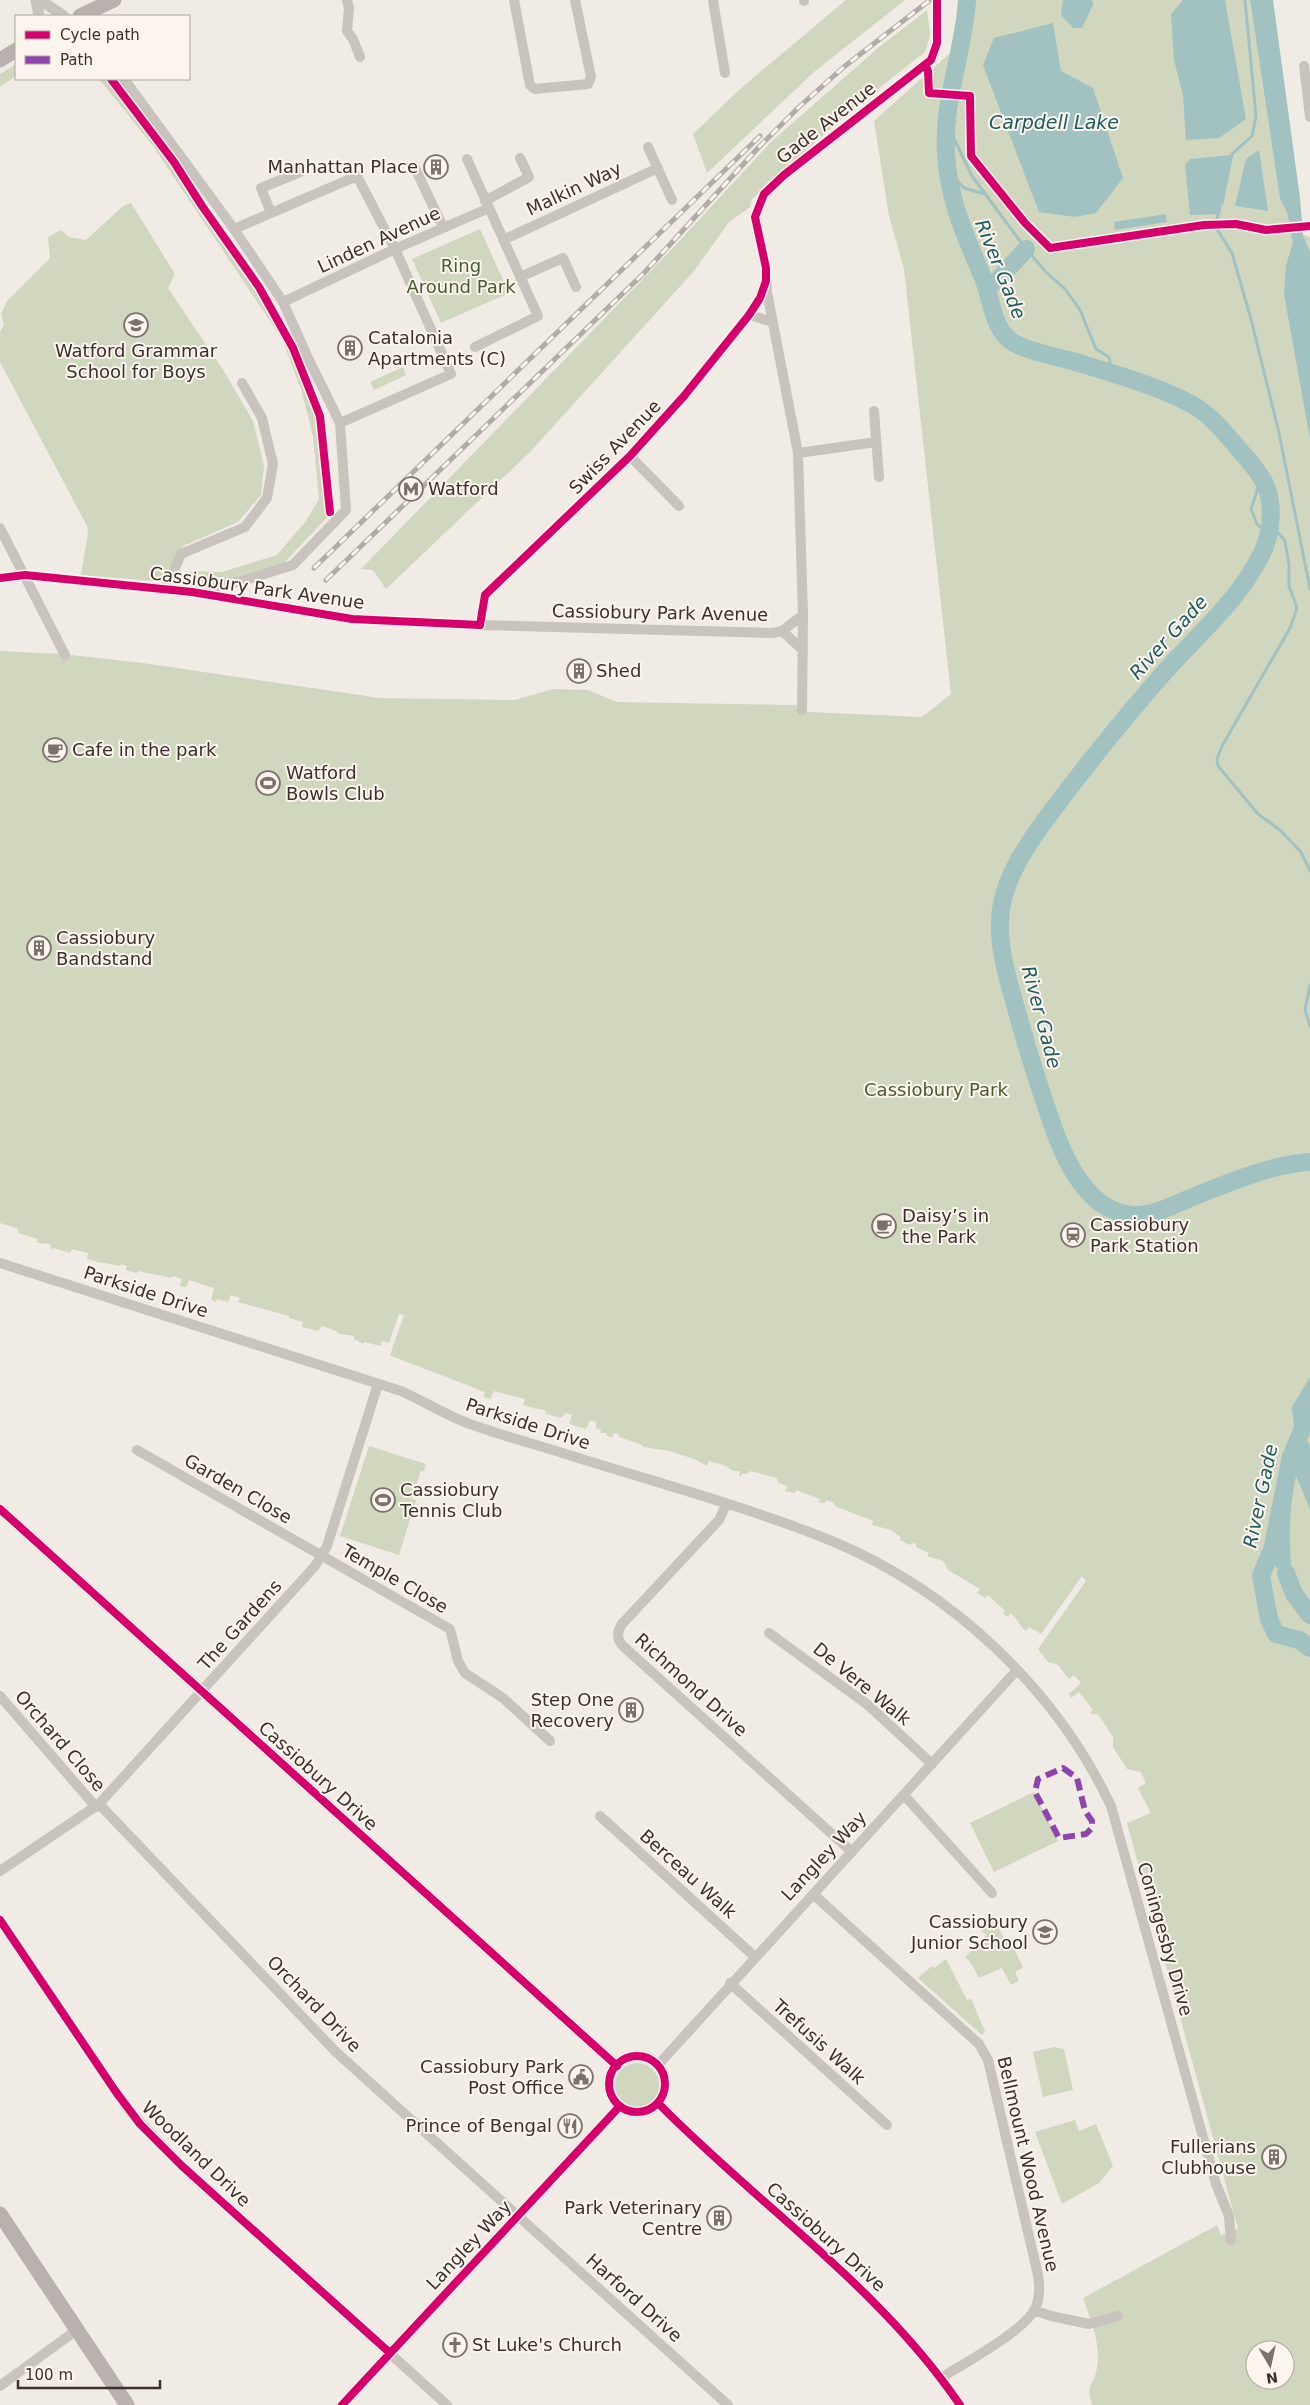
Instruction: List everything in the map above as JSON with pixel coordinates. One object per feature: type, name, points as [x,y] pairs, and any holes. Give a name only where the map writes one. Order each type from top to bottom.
[{"type":"main road","points":[[82,15],[114,0]]},
{"type":"main road","points":[[0,60],[15,51]]},
{"type":"main road","points":[[0,2214],[127,2405]]},
{"type":"street","points":[[36,0],[39,15]]},
{"type":"street","points":[[40,0],[62,15]]},
{"type":"street","points":[[347,0],[349,8],[347,31],[353,39],[360,57]]},
{"type":"street","points":[[514,0],[530,84],[535,89],[588,84],[591,77],[576,0]]},
{"type":"street","points":[[713,0],[726,73]]},
{"type":"street","name":"Gade Avenue","points":[[802,710],[803,615],[798,453],[773,322],[766,280],[766,268],[755,217],[764,194],[784,175],[931,60],[937,43],[937,0]]},
{"type":"street","points":[[1304,66],[1310,117]]},
{"type":"street","points":[[125,80],[234,229],[283,302],[340,423],[346,510],[293,565],[245,580],[192,592]]},
{"type":"street","points":[[648,147],[672,200]]},
{"type":"street","points":[[467,158],[538,316],[475,347]]},
{"type":"street","name":"Linden Avenue","points":[[283,302],[487,205],[529,177],[520,158]]},
{"type":"street","points":[[414,166],[443,227]]},
{"type":"street","name":"Malkin Way","points":[[503,240],[658,168]]},
{"type":"street","points":[[271,213],[261,188],[300,172]]},
{"type":"street","points":[[234,229],[357,176],[395,249],[451,374],[340,423]]},
{"type":"street","points":[[1170,230],[1208,224],[1236,224],[1266,230],[1310,226]]},
{"type":"street","points":[[520,277],[563,258],[576,287]]},
{"type":"street","name":"Swiss Avenue","points":[[480,625],[484,595],[630,456],[684,396],[749,315],[760,298],[766,280]]},
{"type":"street","points":[[749,315],[773,322]]},
{"type":"street","points":[[166,589],[181,554],[244,527],[267,498],[273,464],[262,418],[242,383]]},
{"type":"street","points":[[874,411],[879,477]]},
{"type":"street","points":[[798,453],[876,442]]},
{"type":"street","points":[[630,456],[679,506]]},
{"type":"street","points":[[0,528],[65,655]]},
{"type":"street","name":"Cassiobury Park Avenue","points":[[0,578],[25,575],[192,592],[352,619],[480,625],[773,633],[782,631],[803,615]]},
{"type":"street","name":"Cassiobury Park Avenue","points":[[782,631],[803,650]]},
{"type":"street","name":"Parkside Drive","points":[[0,1263],[378,1384],[413,1396],[461,1420],[726,1505],[832,1542],[890,1571],[957,1615],[1017,1670]]},
{"type":"street","name":"The Gardens","points":[[0,1871],[98,1806],[323,1556],[378,1384]]},
{"type":"street","name":"Garden Close","points":[[137,1450],[323,1556]]},
{"type":"street","name":"Richmond Drive","points":[[726,1505],[718,1520],[622,1624],[618,1632],[618,1639],[624,1648],[852,1852]]},
{"type":"street","name":"Cassiobury Drive","points":[[0,1509],[616,2066]]},
{"type":"street","name":"Temple Close","points":[[323,1556],[450,1629],[458,1661],[465,1673],[503,1698],[550,1741]]},
{"type":"street","name":"De Vere Walk","points":[[769,1633],[868,1705],[932,1764]]},
{"type":"street","name":"Langley Way","points":[[658,2065],[730,1983],[1017,1670]]},
{"type":"street","name":"Coningesby Drive","points":[[1017,1670],[1054,1713],[1092,1769],[1111,1806],[1216,2184],[1229,2216],[1230,2240]]},
{"type":"street","name":"Orchard Close","points":[[0,1696],[98,1806]]},
{"type":"street","points":[[904,1795],[992,1893]]},
{"type":"street","name":"Orchard Drive","points":[[98,1806],[336,2052],[518,2215]]},
{"type":"street","name":"Berceau Walk","points":[[600,1816],[755,1957]]},
{"type":"street","name":"Bellmount Wood Avenue","points":[[813,1894],[983,2049],[988,2060],[1038,2275],[1039,2292],[1034,2310]]},
{"type":"street","name":"Woodland Drive","points":[[0,1920],[116,2092],[140,2124],[182,2166],[447,2405]]},
{"type":"street","name":"Trefusis Walk","points":[[730,1983],[886,2125]]},
{"type":"street","points":[[632,2057],[642,2057],[658,2065],[662,2072],[665,2088],[658,2103],[644,2112],[627,2110],[620,2106],[610,2091],[612,2073],[616,2066],[632,2057]]},
{"type":"street","name":"Cassiobury Drive","points":[[658,2103],[879,2305],[960,2405]]},
{"type":"street","name":"Langley Way","points":[[342,2405],[620,2106]]},
{"type":"street","name":"Harford Drive","points":[[518,2215],[728,2405]]},
{"type":"street","points":[[940,2378],[1010,2334],[1034,2310],[1051,2316],[1088,2324],[1118,2316]]},
{"type":"street","points":[[0,2386],[78,2329]]},
{"type":"green space","points":[[846,0],[905,0],[814,72],[707,173],[693,134],[740,89]]},
{"type":"green space","name":"Cassiobury Park","points":[[961,0],[1250,0],[1280,199],[1287,213],[1291,231],[1310,237],[1310,2405],[1092,2405],[1090,2398],[1089,2392],[1097,2368],[1098,2350],[1083,2298],[1217,2225],[1221,2235],[1238,2229],[1127,1823],[1151,1813],[1138,1788],[1146,1783],[1141,1772],[1127,1769],[1113,1747],[1113,1737],[1098,1714],[1090,1712],[1093,1710],[1079,1692],[1071,1698],[1069,1694],[1081,1683],[1074,1675],[1069,1679],[1058,1665],[1048,1662],[1038,1649],[1086,1581],[1082,1576],[1041,1634],[1029,1627],[1026,1631],[1010,1613],[1008,1617],[1003,1614],[1005,1611],[988,1595],[985,1598],[977,1593],[980,1589],[948,1570],[943,1561],[927,1556],[929,1553],[916,1547],[916,1544],[910,1545],[900,1540],[901,1537],[891,1530],[872,1525],[873,1521],[835,1506],[833,1502],[826,1500],[825,1503],[819,1502],[820,1499],[796,1490],[795,1493],[785,1491],[787,1486],[778,1483],[777,1478],[751,1471],[746,1474],[742,1473],[739,1476],[740,1471],[733,1471],[726,1466],[709,1461],[707,1466],[694,1459],[670,1451],[643,1447],[619,1437],[619,1434],[614,1433],[612,1438],[606,1435],[606,1433],[600,1433],[601,1430],[596,1428],[596,1422],[590,1420],[586,1429],[569,1424],[572,1415],[566,1413],[561,1418],[546,1414],[546,1411],[523,1405],[525,1399],[494,1391],[490,1399],[484,1397],[485,1392],[390,1355],[404,1315],[399,1314],[389,1343],[382,1341],[381,1346],[364,1342],[363,1344],[354,1339],[354,1336],[339,1334],[322,1326],[318,1331],[302,1327],[303,1322],[289,1318],[289,1316],[238,1302],[240,1298],[231,1295],[228,1302],[217,1299],[216,1302],[211,1300],[214,1288],[189,1280],[186,1287],[180,1286],[182,1279],[173,1276],[170,1278],[140,1271],[136,1273],[126,1270],[127,1266],[121,1264],[120,1266],[87,1259],[88,1253],[72,1249],[70,1253],[54,1248],[52,1250],[50,1244],[37,1243],[38,1239],[18,1233],[18,1229],[0,1223],[0,651],[61,654],[143,663],[380,698],[515,700],[553,689],[588,690],[617,702],[796,705],[808,712],[922,717],[951,694],[904,269],[889,216],[874,121],[950,53]]},
{"type":"green space","points":[[927,10],[930,35],[925,52],[850,111],[752,199],[750,207],[729,222],[694,271],[531,451],[386,589],[373,570],[361,569],[672,249],[771,142],[878,48]]},
{"type":"green space","points":[[15,65],[15,77],[0,87],[0,74]]},
{"type":"green space","points":[[100,80],[113,80],[139,112],[262,289],[296,350],[323,416],[331,513],[283,564],[196,590],[188,586],[186,578],[192,571],[222,572],[277,555],[306,521],[319,499],[313,436],[301,389],[282,339],[153,146]]},
{"type":"green space","name":"Watford Grammar School for Boys","points":[[131,203],[175,274],[168,288],[225,373],[253,421],[264,466],[261,495],[238,522],[183,546],[167,582],[81,575],[88,533],[87,526],[0,362],[0,332],[4,325],[1,314],[7,301],[50,258],[48,237],[61,230],[69,237],[86,240],[123,206]]},
{"type":"green space","name":"Ring Around Park","points":[[480,229],[509,293],[441,323],[412,259]]},
{"type":"green space","points":[[403,367],[406,375],[374,390],[370,382]]},
{"type":"green space","name":"Cassiobury Tennis Club","points":[[369,1446],[426,1464],[424,1471],[421,1470],[412,1499],[416,1500],[399,1555],[340,1536]]},
{"type":"green space","points":[[1034,1792],[1058,1841],[994,1872],[970,1823]]},
{"type":"green space","points":[[992,1914],[1004,1939],[1009,1937],[1023,1968],[1015,1972],[1019,1981],[1011,1985],[1002,1968],[979,1978],[971,1963],[965,1957],[986,1935],[979,1928]]},
{"type":"green space","points":[[946,1959],[967,2000],[971,1999],[985,2031],[982,2035],[918,1978],[932,1966],[934,1968]]},
{"type":"green space","points":[[1054,2047],[1064,2049],[1073,2090],[1043,2097],[1033,2052]]},
{"type":"green space","points":[[637,2063],[649,2067],[655,2073],[659,2085],[655,2097],[649,2103],[637,2107],[625,2103],[619,2097],[615,2085],[619,2073],[625,2067]]},
{"type":"green space","points":[[1075,2120],[1079,2131],[1096,2124],[1113,2166],[1099,2183],[1062,2204],[1035,2132]]},
{"type":"water","points":[[1063,0],[1092,0],[1093,5],[1082,28],[1073,28],[1061,15]]},
{"type":"water","points":[[1183,0],[1225,0],[1246,119],[1219,138],[1186,140],[1183,95],[1174,60],[1171,14]]},
{"type":"water","points":[[1250,0],[1273,0],[1300,198],[1303,235],[1310,252],[1310,439],[1284,294],[1286,265],[1293,243],[1287,213],[1280,199]]},
{"type":"water","name":"Carpdell Lake","points":[[1053,23],[1061,71],[1093,88],[1123,178],[1096,213],[1075,217],[1039,212],[983,65],[994,38]]},
{"type":"water","points":[[1259,150],[1268,211],[1235,206],[1246,159]]},
{"type":"water","points":[[1231,155],[1220,214],[1190,215],[1185,165],[1190,159]]},
{"type":"water","points":[[1166,214],[1167,222],[1115,230],[1114,222]]},
{"type":"water","points":[[1310,1377],[1310,1432],[1307,1441],[1310,1445],[1310,1509],[1296,1476],[1291,1506],[1290,1535],[1294,1594],[1273,1562],[1261,1576],[1262,1555],[1282,1455],[1294,1426],[1292,1407]]},
{"type":"waterway","name":"River Gade","points":[[967,0],[948,113],[946,152],[954,204],[1002,332],[1014,343],[1027,349],[1134,380],[1164,391],[1193,405],[1219,427],[1258,473],[1265,484],[1271,511],[1269,534],[1264,548],[1242,586],[1219,614],[1154,684],[1096,753],[1036,833],[1011,875],[1002,905],[1000,921],[1001,940],[1006,969],[1026,1044],[1056,1136],[1071,1168],[1092,1196],[1106,1206],[1121,1213],[1138,1215],[1153,1213],[1251,1174],[1280,1166],[1310,1162]]},
{"type":"waterway","points":[[1222,203],[1232,154],[1252,136],[1256,116],[1245,0]]},
{"type":"waterway","points":[[945,120],[972,176],[1026,249],[1046,272],[1065,289],[1080,310],[1096,349],[1109,357],[1113,374]]},
{"type":"waterway","points":[[947,169],[964,188],[985,194]]},
{"type":"waterway","points":[[1219,212],[1215,226],[1232,253],[1251,319],[1279,433],[1310,589]]},
{"type":"waterway","points":[[986,287],[998,280],[1026,249]]},
{"type":"waterway","points":[[1259,475],[1257,491],[1251,509],[1257,524],[1268,534]]},
{"type":"waterway","points":[[1270,523],[1285,541],[1289,565],[1289,586],[1297,608],[1290,628],[1222,746],[1217,759],[1218,766],[1258,814],[1280,830],[1301,852],[1310,871]]},
{"type":"waterway","points":[[1310,985],[1305,1010],[1310,1026]]},
{"type":"waterway","name":"River Gade","points":[[1270,1554],[1261,1576],[1269,1619],[1276,1634],[1299,1640],[1310,1648]]},
{"type":"waterway","points":[[1286,1573],[1294,1594],[1310,1615]]},
{"type":"railway","points":[[326,580],[643,274],[759,147],[799,107],[845,66],[930,0]]},
{"type":"railway","points":[[314,568],[760,136]]},
{"type":"marked path","points":[[1063,1768],[1077,1778],[1085,1811],[1092,1821],[1092,1828],[1086,1834],[1059,1838],[1035,1792],[1038,1779],[1063,1768]]},
{"type":"cycle path","points":[[0,578],[25,575],[192,592],[352,619],[480,625],[485,595],[630,456],[684,396],[749,315],[760,298],[766,281],[766,268],[755,217],[764,194],[784,175],[931,60],[937,43],[937,0]]},
{"type":"cycle path","points":[[925,65],[928,71],[929,93],[970,96],[971,156],[1025,223],[1050,248],[1204,225],[1236,224],[1266,230],[1310,226]]},
{"type":"cycle path","points":[[112,80],[174,162],[202,206],[259,287],[293,348],[320,416],[330,512]]},
{"type":"cycle path","points":[[0,1509],[617,2066]]},
{"type":"cycle path","points":[[0,1920],[116,2092],[140,2124],[182,2166],[390,2353]]},
{"type":"cycle path","points":[[637,2056],[648,2058],[657,2064],[663,2073],[665,2084],[663,2095],[657,2104],[648,2110],[637,2112],[626,2110],[617,2104],[611,2095],[609,2084],[611,2073],[617,2064],[626,2058],[637,2056]]},
{"type":"cycle path","points":[[658,2103],[696,2140],[855,2284],[893,2322],[928,2362],[960,2405]]},
{"type":"cycle path","points":[[342,2405],[620,2106]]},
{"type":"place","name":"Manhattan Place","points":[[436,167]]},
{"type":"place","name":"Watford Grammar School for Boys","points":[[136,325]]},
{"type":"place","name":"Catalonia Apartments (C)","points":[[350,348]]},
{"type":"place","name":"Watford","points":[[411,489]]},
{"type":"place","name":"Shed","points":[[579,671]]},
{"type":"place","name":"Cafe in the park","points":[[55,750]]},
{"type":"place","name":"Watford Bowls Club","points":[[268,783]]},
{"type":"place","name":"Cassiobury Bandstand","points":[[39,948]]},
{"type":"place","name":"Daisy’s in the Park","points":[[884,1226]]},
{"type":"place","name":"Cassiobury Park Station","points":[[1073,1235]]},
{"type":"place","name":"Cassiobury Tennis Club","points":[[383,1500]]},
{"type":"place","name":"Step One Recovery","points":[[631,1710]]},
{"type":"place","name":"Cassiobury Junior School","points":[[1045,1932]]},
{"type":"place","name":"Cassiobury Park Post Office","points":[[581,2077]]},
{"type":"place","name":"Prince of Bengal","points":[[570,2126]]},
{"type":"place","name":"Fullerians Clubhouse","points":[[1274,2157]]},
{"type":"place","name":"Park Veterinary Centre","points":[[719,2218]]},
{"type":"place","name":"St Luke's Church","points":[[455,2345]]}]
